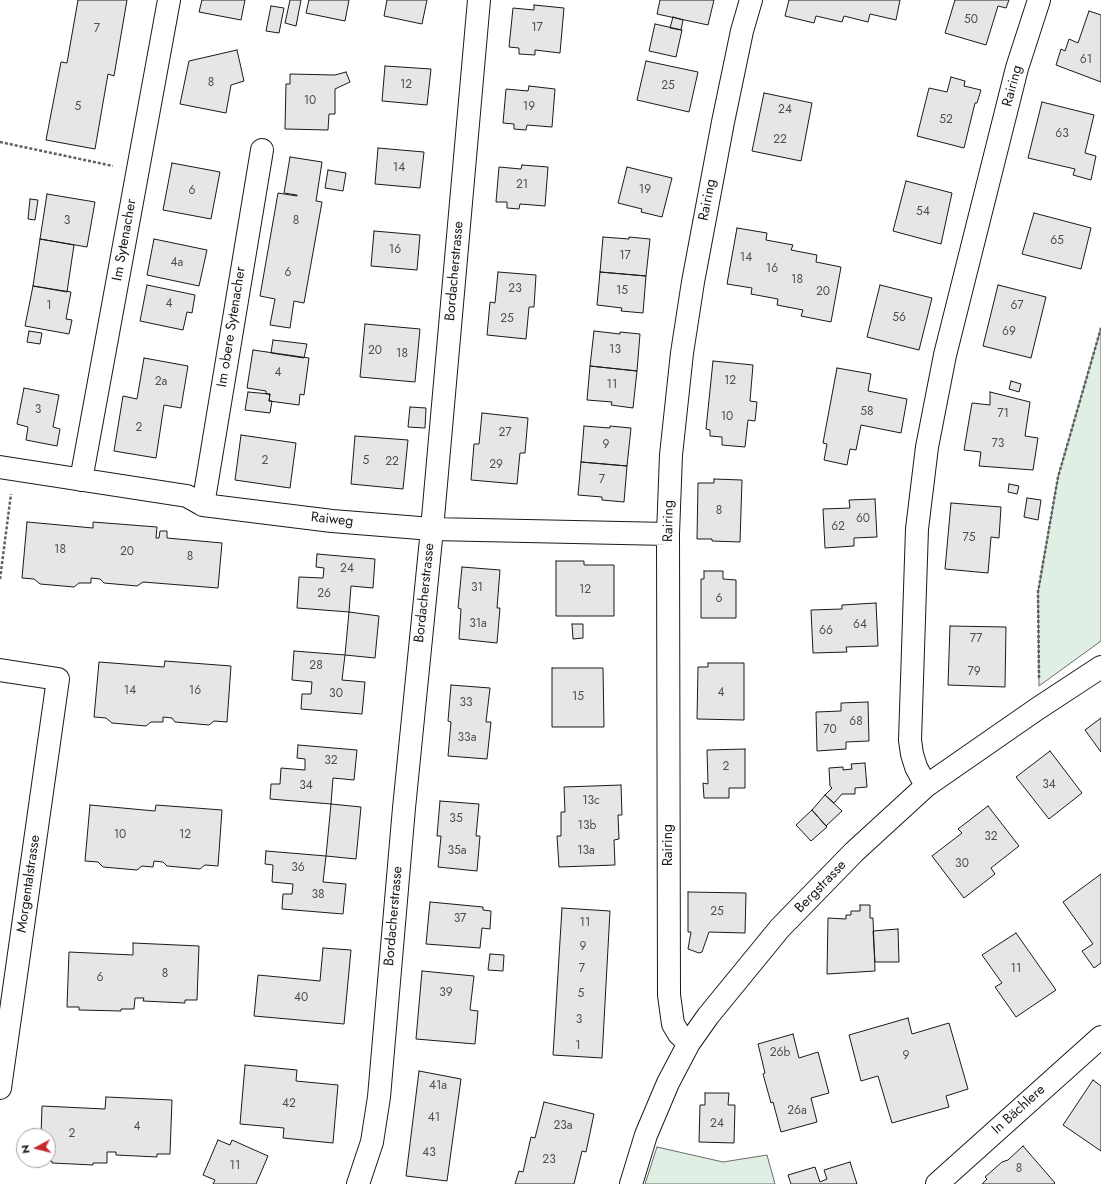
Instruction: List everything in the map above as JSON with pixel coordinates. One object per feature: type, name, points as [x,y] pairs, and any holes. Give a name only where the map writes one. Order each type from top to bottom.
[{"type":"street","name":"Im Sytenacher","points":[[81,480],[169,0]]},
{"type":"street","name":"Bordacherstrasse","points":[[358,1184],[372,1142],[378,1097],[432,529],[479,0]]},
{"type":"street","name":"Rairing","points":[[689,1043],[679,1034],[673,1024],[669,995],[668,534],[671,455],[682,353],[693,282],[723,122],[742,31],[751,0]]},
{"type":"street","name":"Rairing","points":[[926,786],[916,767],[910,740],[917,529],[927,446],[945,355],[1017,68],[1039,0]]},
{"type":"street","name":"Im obere Sytenacher","points":[[203,505],[262,150]]},
{"type":"street","name":"Raiweg","points":[[7,468],[187,496],[203,505],[332,521],[432,529],[668,534]]},
{"type":"street","name":"Bergstrasse","points":[[631,1184],[646,1135],[668,1083],[689,1043],[708,1016],[780,928],[854,852],[926,786],[1037,709],[1101,667]]},
{"type":"street","name":"Morgentalstrasse","points":[[0,670],[58,679],[0,1088]]},
{"type":"street","name":"In Bächlere","points":[[937,1184],[1101,1037]]},
{"type":"path","points":[[0,142],[138,172]]},
{"type":"path","points":[[1037,709],[1039,686],[1038,592],[1058,477],[1101,328]]},
{"type":"path","points":[[0,579],[7,468]]},
{"type":"green space","points":[[1101,328],[1101,641],[1039,686],[1038,592],[1058,477]]},
{"type":"green space","points":[[657,1147],[723,1162],[767,1155],[775,1184],[645,1184]]},
{"type":"building","points":[[78,0],[127,0],[114,76],[108,74],[95,149],[46,140],[61,62],[67,63]]},
{"type":"building","points":[[202,0],[245,0],[241,20],[199,12]]},
{"type":"building","points":[[290,0],[301,0],[296,26],[285,23]]},
{"type":"building","points":[[309,0],[349,0],[345,21],[306,13]]},
{"type":"building","points":[[387,0],[427,0],[422,24],[384,16]]},
{"type":"building","points":[[660,0],[714,0],[708,25],[657,14]]},
{"type":"building","points":[[789,0],[900,0],[896,20],[870,14],[868,22],[844,16],[842,22],[816,16],[814,23],[785,16]]},
{"type":"building","points":[[955,0],[1009,0],[1006,8],[998,6],[986,45],[945,33]]},
{"type":"building","points":[[534,5],[564,8],[560,53],[535,50],[535,55],[519,54],[519,48],[509,47],[513,8],[534,10]]},
{"type":"building","points":[[271,6],[284,8],[279,33],[266,31]]},
{"type":"building","points":[[1089,11],[1101,15],[1101,82],[1056,65],[1061,49],[1065,51],[1069,39],[1078,43]]},
{"type":"building","points":[[673,17],[683,20],[681,30],[670,28]]},
{"type":"building","points":[[655,24],[682,30],[676,57],[649,51]]},
{"type":"building","points":[[237,50],[244,81],[231,85],[226,113],[180,104],[189,61]]},
{"type":"building","points":[[646,61],[698,72],[689,112],[637,100]]},
{"type":"building","points":[[385,66],[431,69],[427,105],[382,101]]},
{"type":"building","points":[[346,72],[350,82],[335,89],[335,114],[329,114],[328,130],[285,129],[286,84],[290,84],[290,74],[335,75]]},
{"type":"building","points":[[951,77],[965,81],[964,86],[981,90],[977,103],[975,103],[964,148],[917,136],[929,88],[947,92]]},
{"type":"building","points":[[529,86],[555,89],[552,127],[527,125],[526,130],[514,129],[514,124],[503,123],[506,89],[528,91]]},
{"type":"building","points":[[764,93],[812,103],[801,161],[752,151]]},
{"type":"building","points":[[1042,102],[1094,115],[1085,153],[1096,156],[1091,180],[1073,175],[1075,169],[1028,158]]},
{"type":"building","points":[[378,148],[424,152],[420,188],[375,184]]},
{"type":"building","points":[[290,157],[322,162],[316,201],[322,202],[304,303],[294,301],[290,328],[270,325],[275,299],[260,296],[278,193],[297,196],[284,193]]},
{"type":"building","points":[[172,163],[220,172],[211,219],[163,210]]},
{"type":"building","points":[[522,165],[548,167],[545,206],[520,204],[519,209],[507,208],[507,202],[496,202],[499,167],[521,169]]},
{"type":"building","points":[[627,167],[672,178],[662,217],[641,212],[642,209],[618,203]]},
{"type":"building","points":[[328,170],[346,173],[343,191],[325,188]]},
{"type":"building","points":[[906,181],[952,193],[941,244],[893,231]]},
{"type":"building","points":[[47,194],[95,202],[87,247],[40,239]]},
{"type":"building","points":[[30,199],[38,200],[35,220],[28,219]]},
{"type":"building","points":[[1034,213],[1091,228],[1081,269],[1022,254]]},
{"type":"building","points":[[737,228],[767,233],[766,240],[793,245],[791,250],[817,255],[816,262],[841,267],[831,322],[801,316],[803,310],[777,305],[778,299],[751,294],[752,288],[727,284]]},
{"type":"building","points":[[374,231],[420,235],[417,270],[371,266]]},
{"type":"building","points":[[603,237],[650,239],[646,276],[600,272]]},
{"type":"building","points":[[40,239],[74,245],[67,292],[33,286]]},
{"type":"building","points":[[154,239],[207,250],[199,286],[147,275]]},
{"type":"building","points":[[498,272],[536,275],[534,307],[529,307],[526,339],[487,335],[490,302],[495,303]]},
{"type":"building","points":[[600,272],[646,276],[643,313],[621,311],[622,308],[597,305]]},
{"type":"building","points":[[147,285],[195,295],[192,313],[187,312],[183,330],[140,321]]},
{"type":"building","points":[[880,285],[932,298],[919,350],[867,337]]},
{"type":"building","points":[[998,285],[1046,297],[1031,358],[983,346]]},
{"type":"building","points":[[33,286],[71,292],[66,319],[72,320],[69,334],[25,326]]},
{"type":"building","points":[[365,324],[420,329],[415,382],[360,377]]},
{"type":"building","points":[[29,331],[42,333],[40,344],[27,342]]},
{"type":"building","points":[[594,331],[620,334],[620,332],[640,334],[637,371],[590,366]]},
{"type":"building","points":[[273,340],[307,344],[304,358],[271,353]]},
{"type":"building","points":[[253,350],[309,358],[304,395],[300,394],[299,405],[269,401],[270,394],[266,394],[266,391],[247,388]]},
{"type":"building","points":[[144,358],[188,366],[181,408],[164,405],[156,458],[114,451],[123,396],[137,399]]},
{"type":"building","points":[[713,361],[753,365],[750,401],[757,402],[755,421],[748,420],[745,447],[722,445],[722,437],[710,436],[710,430],[706,429]]},
{"type":"building","points":[[590,366],[637,371],[633,408],[611,405],[612,402],[587,400]]},
{"type":"building","points":[[837,368],[871,374],[868,391],[907,399],[901,433],[861,425],[856,450],[850,449],[847,465],[824,460],[827,444],[823,443]]},
{"type":"building","points":[[1011,381],[1021,384],[1019,392],[1009,389]]},
{"type":"building","points":[[24,388],[59,395],[53,427],[60,429],[57,446],[26,440],[28,427],[17,424]]},
{"type":"building","points":[[248,392],[270,394],[269,401],[272,401],[270,413],[245,410]]},
{"type":"building","points":[[990,392],[1030,402],[1025,436],[1038,438],[1033,470],[979,466],[981,452],[964,450],[972,403],[990,405]]},
{"type":"building","points":[[410,407],[426,408],[425,428],[408,427]]},
{"type":"building","points":[[482,413],[528,418],[525,453],[520,453],[517,484],[471,480],[474,444],[479,444]]},
{"type":"building","points":[[584,426],[631,428],[627,466],[581,462]]},
{"type":"building","points":[[241,435],[296,443],[290,488],[235,480]]},
{"type":"building","points":[[355,436],[408,440],[403,489],[351,484]]},
{"type":"building","points":[[581,462],[627,466],[624,502],[602,500],[602,497],[578,495]]},
{"type":"building","points":[[714,479],[742,480],[740,542],[697,539],[698,483],[714,483]]},
{"type":"building","points":[[1009,484],[1019,486],[1017,494],[1008,492]]},
{"type":"building","points":[[1027,498],[1041,500],[1038,520],[1024,517]]},
{"type":"building","points":[[875,499],[877,537],[854,538],[854,546],[825,548],[823,509],[850,508],[849,500]]},
{"type":"building","points":[[951,503],[1001,507],[999,538],[991,537],[988,573],[945,569]]},
{"type":"building","points":[[27,522],[93,528],[93,522],[157,527],[156,538],[159,538],[160,531],[167,531],[167,538],[222,543],[218,588],[143,582],[137,586],[104,583],[100,579],[91,578],[91,583],[79,583],[74,587],[40,584],[34,579],[22,578]]},
{"type":"building","points":[[317,554],[375,559],[373,588],[351,586],[349,612],[297,608],[299,577],[323,578],[324,568],[316,567]]},
{"type":"building","points":[[556,561],[584,561],[584,565],[614,565],[614,616],[556,616]]},
{"type":"building","points":[[462,567],[500,570],[497,608],[500,608],[497,643],[459,639],[461,609],[458,608]]},
{"type":"building","points":[[704,571],[723,571],[723,579],[736,580],[736,618],[701,618],[701,579],[704,579]]},
{"type":"building","points":[[876,603],[878,646],[846,647],[847,652],[813,653],[811,610],[842,609],[842,605]]},
{"type":"building","points":[[349,612],[379,616],[375,658],[345,655]]},
{"type":"building","points":[[572,624],[583,624],[583,638],[573,639]]},
{"type":"building","points":[[950,626],[1006,627],[1005,687],[948,685]]},
{"type":"building","points":[[294,651],[345,655],[342,680],[365,682],[362,714],[301,709],[302,694],[311,694],[312,682],[292,680]]},
{"type":"building","points":[[165,661],[231,666],[227,722],[214,721],[209,725],[175,722],[172,718],[163,717],[163,722],[151,722],[146,726],[112,723],[106,718],[94,717],[99,662],[164,667]]},
{"type":"building","points":[[708,663],[744,663],[744,720],[697,719],[698,667],[708,667]]},
{"type":"building","points":[[552,668],[603,668],[604,727],[552,727]]},
{"type":"building","points":[[451,685],[490,688],[486,722],[491,722],[487,759],[448,756],[451,722],[448,721]]},
{"type":"building","points":[[868,702],[869,741],[846,742],[846,749],[817,751],[816,712],[841,711],[841,703]]},
{"type":"building","points":[[1101,718],[1101,752],[1085,730]]},
{"type":"building","points":[[298,745],[357,750],[354,780],[333,778],[331,804],[270,799],[271,784],[280,784],[281,768],[305,770],[305,759],[297,758]]},
{"type":"building","points":[[745,749],[745,788],[729,788],[729,798],[704,798],[703,783],[708,784],[707,750]]},
{"type":"building","points":[[1050,751],[1082,793],[1049,819],[1016,777]]},
{"type":"building","points":[[865,763],[867,787],[855,788],[855,794],[842,794],[834,803],[825,795],[832,788],[830,786],[829,768],[843,767],[843,770],[852,769],[851,764]]},
{"type":"building","points":[[621,785],[622,815],[618,815],[619,839],[614,840],[615,865],[559,867],[557,836],[561,836],[561,812],[565,812],[564,787]]},
{"type":"building","points":[[825,795],[842,811],[826,826],[812,810]]},
{"type":"building","points":[[440,801],[479,804],[476,836],[480,836],[477,871],[438,867],[441,836],[437,836]]},
{"type":"building","points":[[331,804],[361,807],[356,859],[326,856]]},
{"type":"building","points":[[90,805],[155,811],[156,805],[222,810],[218,866],[205,865],[200,869],[167,866],[163,862],[154,861],[153,867],[142,866],[137,870],[103,867],[98,862],[85,861]]},
{"type":"building","points":[[988,806],[1019,846],[991,868],[995,874],[964,898],[932,856],[962,833],[958,829]]},
{"type":"building","points":[[812,810],[827,827],[811,841],[796,825]]},
{"type":"building","points":[[266,851],[326,856],[323,882],[346,884],[343,914],[282,909],[283,894],[292,894],[293,884],[272,882],[273,865],[265,864]]},
{"type":"building","points":[[1101,874],[1101,963],[1094,968],[1082,951],[1093,944],[1063,902]]},
{"type":"building","points":[[688,892],[746,893],[745,933],[709,932],[702,952],[699,953],[688,949],[691,932],[688,932]]},
{"type":"building","points":[[430,902],[483,907],[483,910],[491,911],[490,929],[482,928],[480,948],[426,944]]},
{"type":"building","points":[[860,905],[870,905],[870,918],[873,918],[875,971],[827,974],[828,918],[846,919],[846,915],[851,915],[851,911],[860,911]]},
{"type":"building","points":[[562,908],[610,911],[602,1058],[553,1055]]},
{"type":"building","points":[[898,929],[899,962],[875,962],[873,931]]},
{"type":"building","points":[[1016,933],[1056,990],[1016,1017],[995,987],[1002,983],[982,955]]},
{"type":"building","points":[[133,943],[199,946],[197,1000],[185,1000],[185,1003],[143,1001],[144,998],[135,998],[134,1009],[121,1009],[121,1011],[79,1010],[79,1007],[67,1007],[69,952],[133,955]]},
{"type":"building","points":[[323,948],[351,950],[344,1024],[254,1016],[258,975],[320,981]]},
{"type":"building","points":[[490,954],[504,955],[503,971],[488,970]]},
{"type":"building","points":[[422,971],[474,976],[470,1010],[478,1011],[475,1044],[416,1039]]},
{"type":"building","points":[[908,1018],[912,1034],[949,1023],[968,1089],[946,1096],[949,1107],[892,1123],[878,1076],[861,1081],[849,1035]]},
{"type":"building","points":[[793,1034],[799,1058],[818,1052],[829,1093],[811,1098],[817,1122],[781,1132],[773,1102],[771,1103],[763,1074],[765,1073],[758,1044]]},
{"type":"building","points":[[245,1065],[297,1070],[296,1081],[338,1085],[333,1143],[283,1138],[284,1128],[240,1124]]},
{"type":"building","points":[[419,1071],[461,1079],[447,1181],[406,1176]]},
{"type":"building","points":[[1093,1080],[1101,1086],[1101,1151],[1063,1125]]},
{"type":"building","points":[[705,1093],[729,1093],[728,1105],[735,1105],[734,1143],[699,1142],[700,1105],[705,1105]]},
{"type":"building","points":[[106,1097],[172,1100],[170,1154],[157,1154],[157,1157],[116,1155],[116,1152],[107,1152],[107,1163],[93,1163],[93,1165],[56,1163],[56,1128],[41,1128],[42,1106],[105,1109]]},
{"type":"building","points":[[544,1102],[594,1114],[586,1152],[582,1151],[574,1184],[515,1184],[519,1171],[523,1172],[531,1137],[535,1138]]},
{"type":"building","points":[[218,1140],[230,1145],[232,1140],[268,1156],[256,1184],[213,1184],[215,1180],[203,1175]]},
{"type":"building","points":[[1023,1146],[1055,1183],[1054,1184],[982,1184],[987,1179],[985,1177],[1002,1162],[1008,1160]]},
{"type":"building","points":[[850,1162],[857,1184],[791,1184],[788,1175],[815,1167],[820,1182],[827,1179],[824,1170]]}]
